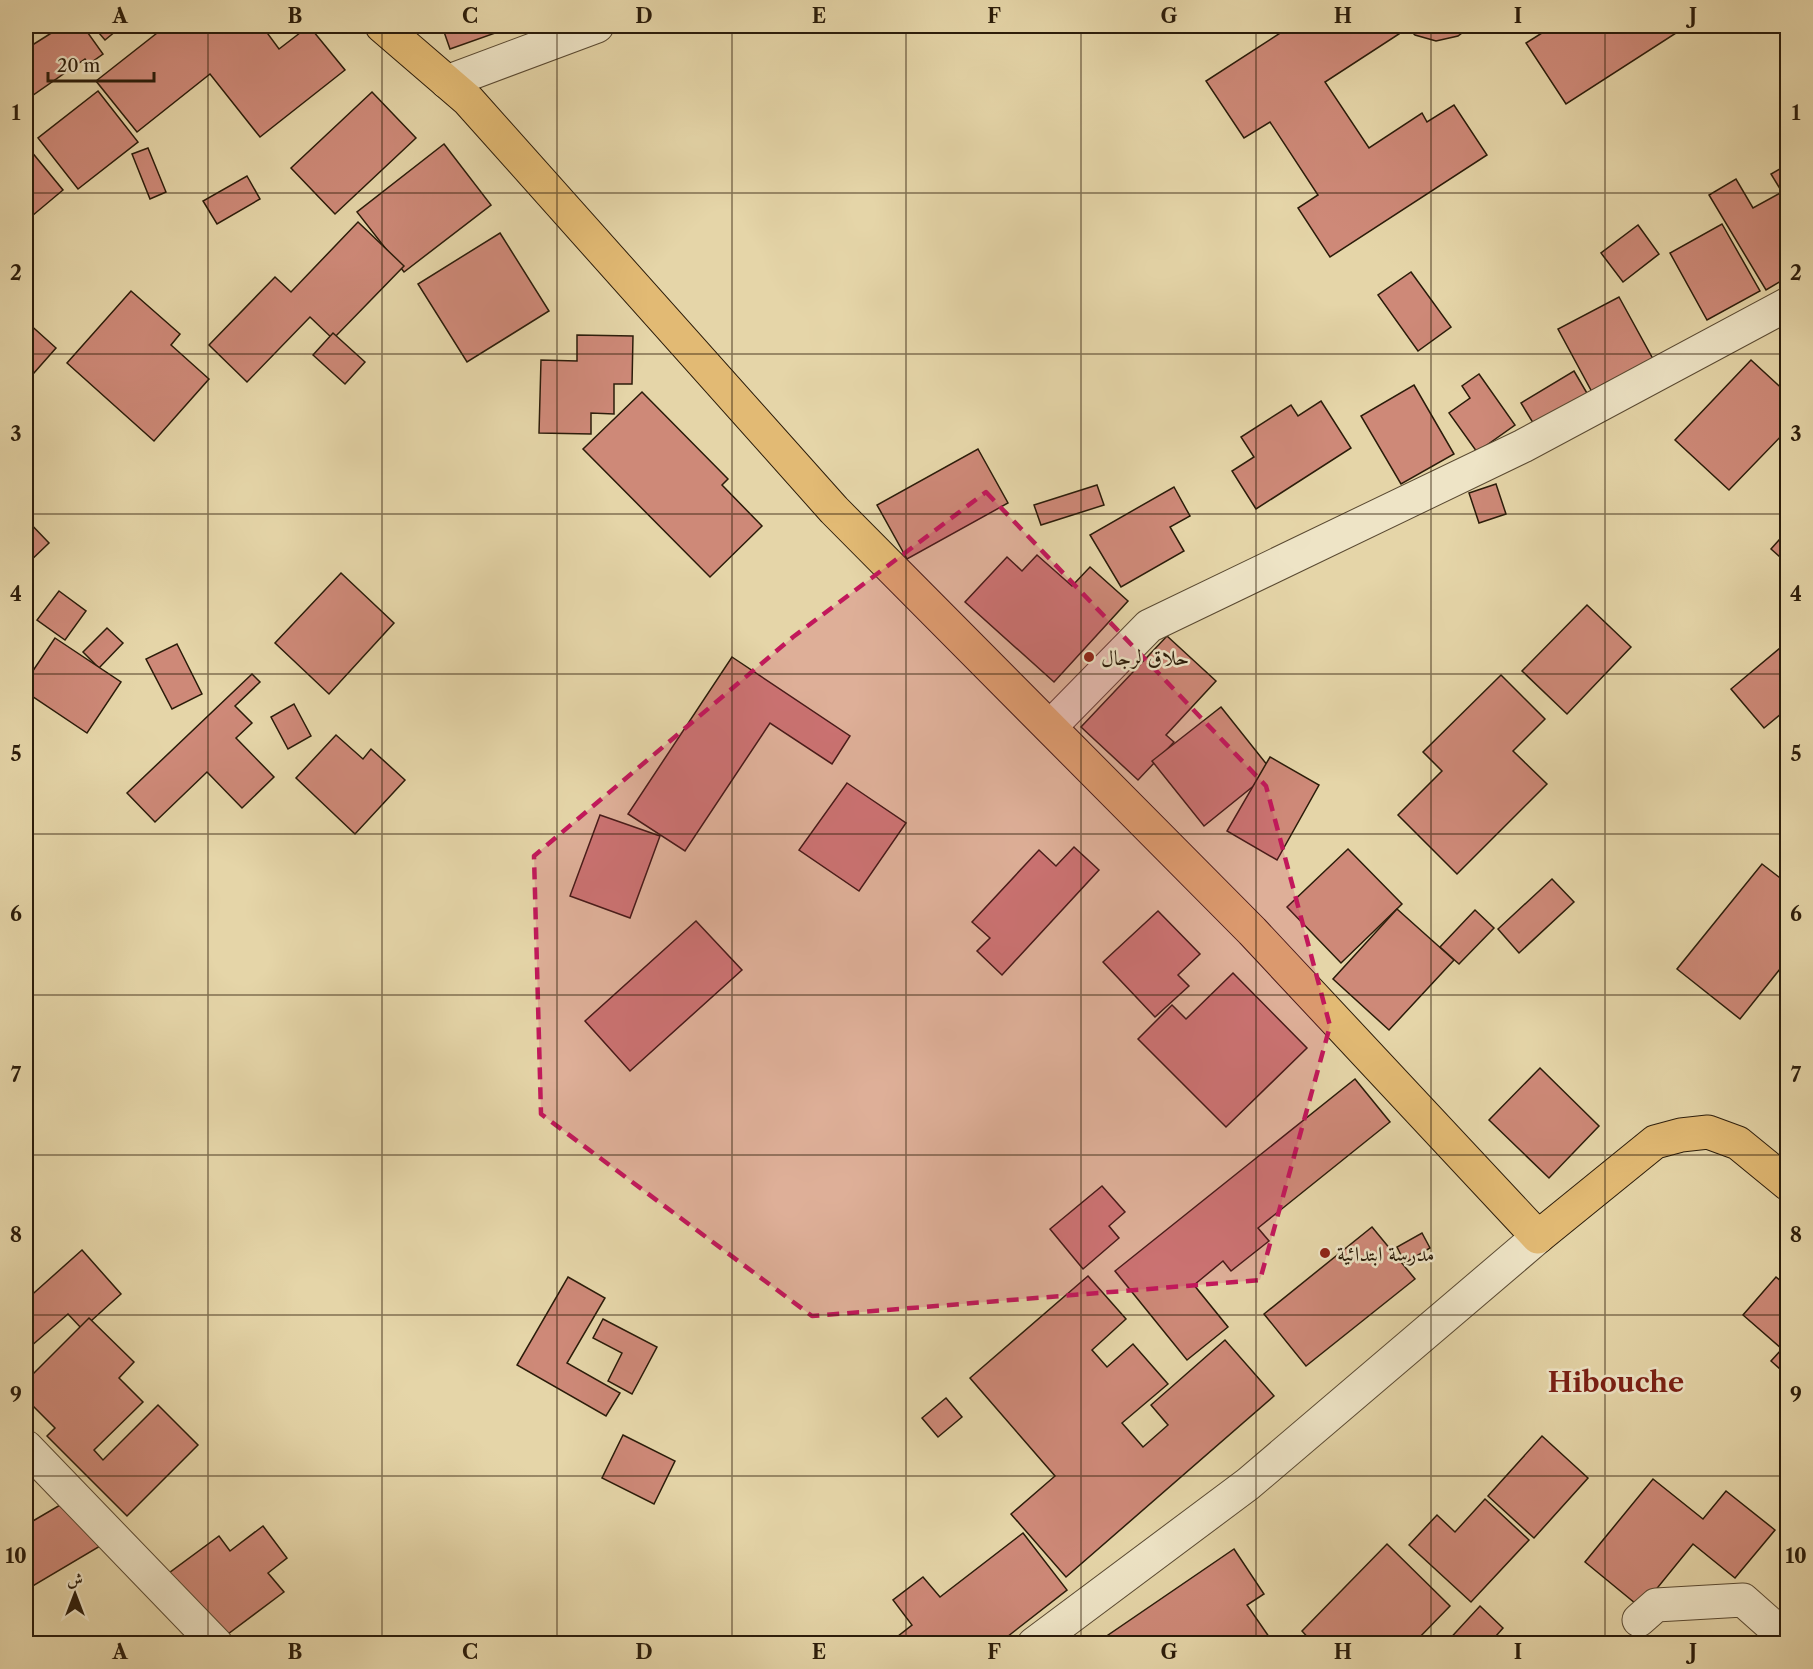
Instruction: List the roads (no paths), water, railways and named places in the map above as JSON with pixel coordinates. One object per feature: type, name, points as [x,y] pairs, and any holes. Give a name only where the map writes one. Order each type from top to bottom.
[{"type":"main road","points":[[382,26],[468,100],[834,510],[1252,931],[1538,1237],[1655,1142],[1681,1135],[1708,1132],[1738,1143],[1788,1184]]},
{"type":"street","points":[[447,82],[597,26]]},
{"type":"street","points":[[1050,727],[1149,626],[1523,447],[1788,304]]},
{"type":"street","points":[[1034,1644],[1248,1484],[1538,1237]]},
{"type":"street","points":[[26,1447],[216,1644]]},
{"type":"street","points":[[1639,1620],[1656,1605],[1743,1600],[1788,1640]]},
{"type":"place","name":"حلاق لرجال","points":[[1089,657]]},
{"type":"place","name":"مدرسة ابتدائية","points":[[1325,1253]]},
{"type":"district","name":"Hibouche","points":[[1616,1382]]}]
